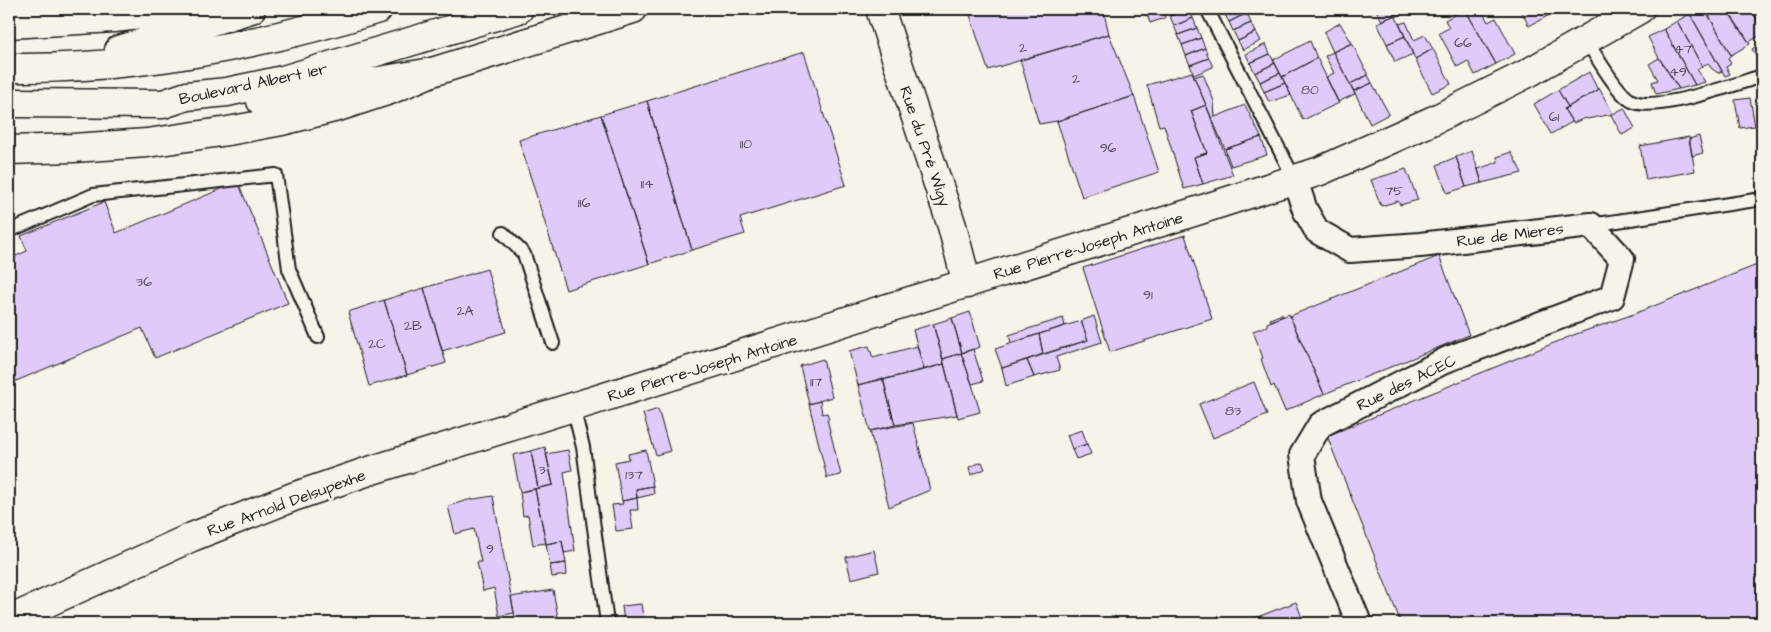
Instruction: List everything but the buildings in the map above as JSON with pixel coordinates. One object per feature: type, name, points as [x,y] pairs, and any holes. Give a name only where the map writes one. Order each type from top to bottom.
[{"type":"main road","points":[[9,24],[114,18],[190,9]]},
{"type":"main road","points":[[45,69],[134,46],[251,9]]},
{"type":"main road","name":"Boulevard Albert 1er","points":[[9,102],[163,104],[187,96],[227,92],[283,80],[519,9]]},
{"type":"main road","points":[[9,150],[147,143],[228,131],[282,120],[390,90],[432,72],[633,9]]},
{"type":"main road","name":"Rue du Pré Wigy","points":[[880,9],[952,226],[967,284]]},
{"type":"main road","name":"Rue Pierre-Joseph Antoine","points":[[573,407],[1296,180],[1490,93],[1640,9]]},
{"type":"main road","points":[[9,68],[45,69],[109,65],[207,52],[277,37],[370,11]]},
{"type":"main road","points":[[163,104],[189,110],[226,106],[287,98],[432,72]]},
{"type":"main road","name":"Rue Arnold Delsupexhe","points":[[9,620],[152,554],[246,514],[366,472],[573,407]]},
{"type":"street","name":"Rue de Mieres","points":[[1296,180],[1305,210],[1318,231],[1350,250],[1420,245],[1591,224]]},
{"type":"street","name":"Rue des ACEC","points":[[1359,623],[1309,500],[1302,455],[1320,424],[1448,359],[1612,297],[1622,259],[1591,224]]},
{"type":"lane","points":[[1207,9],[1296,180]]},
{"type":"lane","points":[[1586,40],[1620,90],[1631,101],[1648,104],[1683,99],[1762,76]]},
{"type":"lane","points":[[9,231],[93,195],[276,175],[289,270],[318,337]]},
{"type":"lane","name":"Rue de Mieres","points":[[1591,224],[1762,198]]},
{"type":"lane","points":[[504,234],[524,254],[553,343]]},
{"type":"lane","points":[[573,407],[583,448],[607,623]]}]
